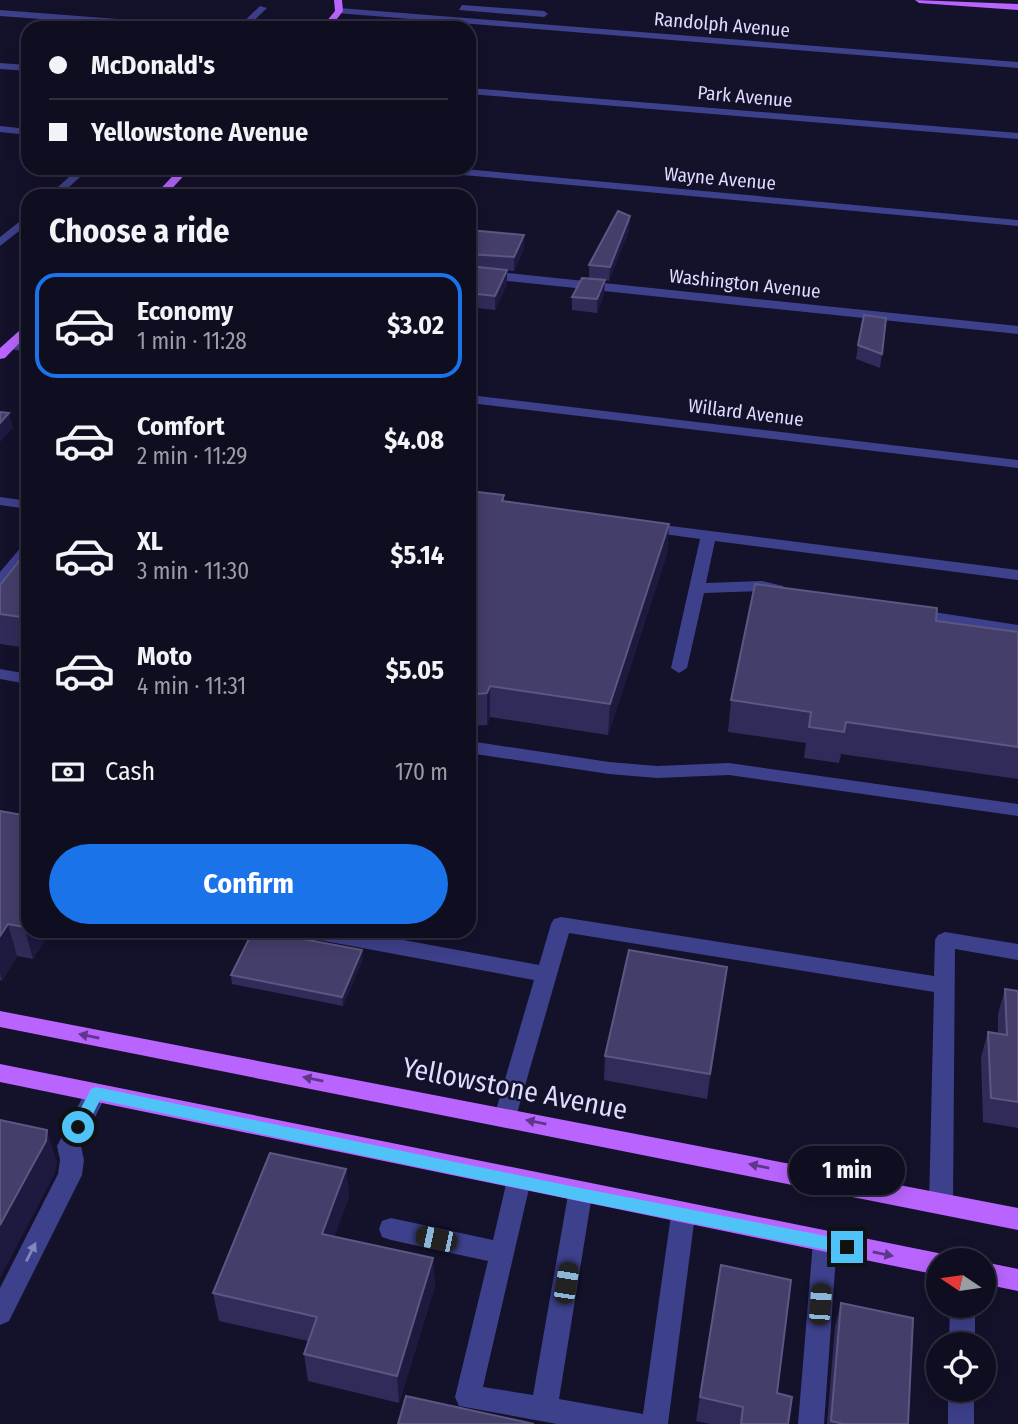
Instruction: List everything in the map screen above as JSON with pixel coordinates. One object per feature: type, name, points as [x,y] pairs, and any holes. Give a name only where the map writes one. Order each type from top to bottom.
[{"type":"main road","points":[[331,21],[339,11],[338,0]]},
{"type":"main road","points":[[919,0],[1018,7]]},
{"type":"main road","points":[[166,189],[179,175]]},
{"type":"main road","points":[[5,350],[21,334]]},
{"type":"main road","name":"Yellowstone Avenue","points":[[0,1019],[505,1116],[1018,1220]]},
{"type":"main road","points":[[0,1073],[519,1180],[580,1195],[926,1262]]},
{"type":"main road","points":[[996,1275],[1018,1280]]},
{"type":"street","points":[[482,10],[489,0]]},
{"type":"street","points":[[249,21],[263,8]]},
{"type":"street","points":[[441,19],[451,8],[544,14]]},
{"type":"street","name":"Randolph Avenue","points":[[339,11],[466,21]]},
{"type":"street","points":[[0,13],[105,21]]},
{"type":"street","name":"Randolph Avenue","points":[[476,22],[1018,65]]},
{"type":"street","points":[[0,66],[21,68]]},
{"type":"street","name":"Park Avenue","points":[[476,92],[1018,136]]},
{"type":"street","points":[[0,129],[21,131]]},
{"type":"street","name":"Wayne Avenue","points":[[476,173],[1018,223]]},
{"type":"street","points":[[61,189],[77,175]]},
{"type":"street","points":[[0,243],[21,224]]},
{"type":"street","name":"Washington Avenue","points":[[476,274],[1018,330]]},
{"type":"street","name":"Willard Avenue","points":[[476,400],[1018,464]]},
{"type":"street","points":[[0,501],[21,504]]},
{"type":"street","points":[[628,526],[1018,575]]},
{"type":"street","points":[[679,668],[708,536]]},
{"type":"street","points":[[0,582],[21,556]]},
{"type":"street","points":[[696,588],[762,586],[788,591]]},
{"type":"street","points":[[903,612],[1018,630]]},
{"type":"street","points":[[0,674],[21,678]]},
{"type":"street","points":[[476,748],[609,768],[657,772],[729,769],[1018,810]]},
{"type":"street","points":[[505,1116],[561,924],[945,986]]},
{"type":"street","points":[[352,938],[545,974]]},
{"type":"street","points":[[941,1204],[946,940],[1018,952]]},
{"type":"street","points":[[0,1313],[70,1175],[72,1160],[69,1146],[96,1093]]},
{"type":"street","points":[[519,1180],[468,1396],[635,1424]]},
{"type":"street","points":[[544,1409],[580,1195]]},
{"type":"street","points":[[655,1424],[683,1215]]},
{"type":"street","points":[[391,1229],[503,1253]]},
{"type":"street","points":[[811,1424],[825,1242]]},
{"type":"street","points":[[961,1402],[961,1424]]},
{"type":"building","points":[[618,211],[630,216],[610,267],[589,265]]},
{"type":"building","points":[[476,231],[524,235],[514,257],[476,254]]},
{"type":"building","points":[[476,267],[507,270],[495,296],[476,294]]},
{"type":"building","points":[[582,278],[605,280],[597,299],[572,297]]},
{"type":"building","points":[[864,315],[886,318],[882,354],[858,345]]},
{"type":"building","points":[[0,412],[9,413],[0,423]]},
{"type":"building","points":[[476,492],[504,495],[502,501],[669,524],[610,704],[490,686],[487,693],[476,694]]},
{"type":"building","points":[[21,559],[21,617],[0,614],[0,585]]},
{"type":"building","points":[[755,584],[937,608],[936,621],[1018,632],[1018,747],[846,722],[844,732],[809,727],[811,712],[731,700]]},
{"type":"building","points":[[0,811],[21,815],[21,926],[8,924],[0,936]]},
{"type":"building","points":[[250,938],[298,938],[362,950],[342,997],[231,975]]},
{"type":"building","points":[[629,950],[727,967],[710,1074],[605,1056]]},
{"type":"building","points":[[1005,989],[1018,991],[1018,1102],[991,1098],[988,1032],[1007,1035]]},
{"type":"building","points":[[0,1120],[47,1130],[46,1141],[0,1225]]},
{"type":"building","points":[[270,1153],[346,1169],[322,1234],[433,1258],[397,1376],[304,1354],[317,1317],[213,1293]]},
{"type":"building","points":[[721,1265],[791,1280],[777,1393],[792,1397],[788,1424],[741,1424],[743,1407],[700,1397]]},
{"type":"building","points":[[841,1303],[913,1318],[908,1424],[844,1424],[831,1421]]},
{"type":"building","points":[[406,1396],[534,1424],[398,1424]]},
{"type":"route","points":[[78,1127],[96,1093],[487,1173],[580,1195],[847,1247]]}]
